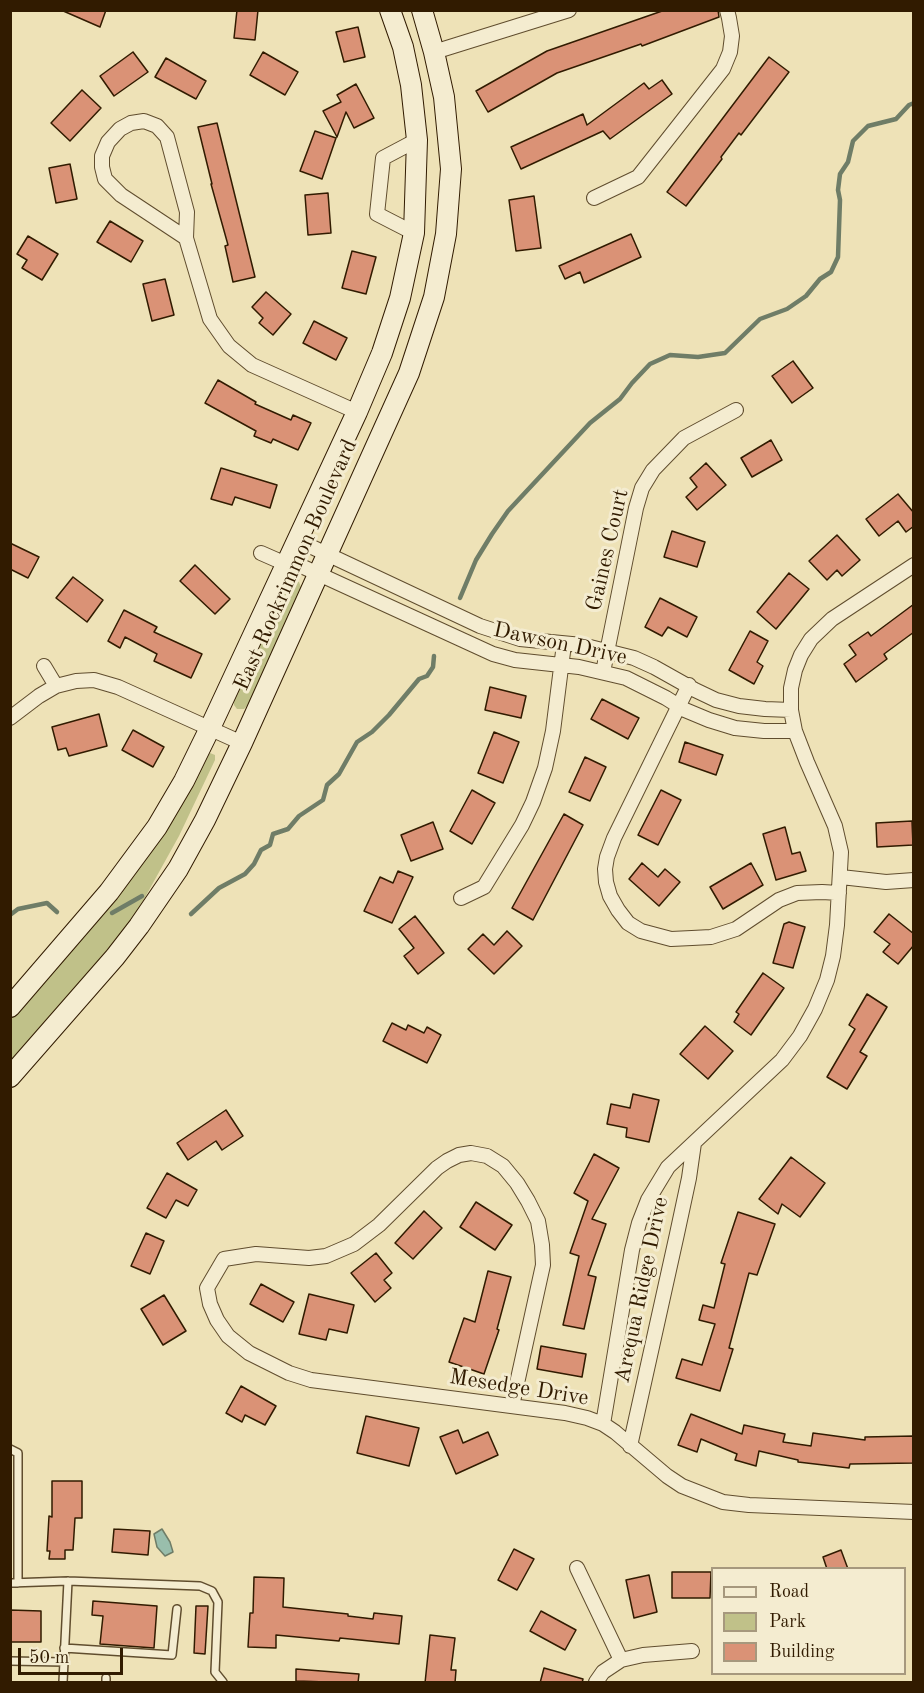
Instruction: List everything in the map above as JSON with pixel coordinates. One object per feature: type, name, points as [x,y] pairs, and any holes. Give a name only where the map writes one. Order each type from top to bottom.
[{"type":"main road","name":"East Rockrimmon Boulevard","points":[[10,1007],[109,892],[157,827],[184,781],[357,412],[382,353],[400,298],[414,232],[417,140],[411,85],[403,47],[390,10]]},
{"type":"main road","name":"East Rockrimmon Boulevard","points":[[10,1077],[115,957],[178,869],[205,820],[242,743],[409,373],[434,297],[446,234],[451,169],[444,97],[422,10]]},
{"type":"street","points":[[594,198],[638,177],[723,69],[730,52],[732,36],[727,10]]},
{"type":"street","points":[[434,52],[563,11]]},
{"type":"street","points":[[186,238],[121,195],[105,178],[102,156],[108,142],[120,129],[130,123],[144,122],[157,126],[167,137],[187,212],[186,238],[210,319],[229,346],[252,365],[357,412]]},
{"type":"street","points":[[414,232],[377,214],[383,158],[417,140]]},
{"type":"street","name":"Gaines Court","points":[[603,672],[636,508],[642,489],[653,470],[684,438],[735,410]]},
{"type":"street","name":"Dawson Drive","points":[[297,540],[480,626],[520,639],[582,645],[634,657],[716,700],[740,706],[791,710]]},
{"type":"street","name":"Dawson Drive","points":[[261,553],[318,574],[493,654],[515,660],[603,672],[635,682],[708,720],[735,728],[795,731]]},
{"type":"street","name":"Arequa Ridge Drive","points":[[603,1424],[632,1250],[639,1222],[648,1200],[668,1167],[782,1060],[800,1036],[827,980],[833,956],[841,877],[841,852],[836,826],[795,731],[791,710],[791,688],[795,670],[811,639],[832,619],[914,565]]},
{"type":"street","points":[[461,898],[484,886],[522,825],[533,802],[553,731],[564,644]]},
{"type":"street","points":[[44,666],[56,686]]},
{"type":"street","points":[[10,718],[56,686],[76,681],[94,680],[118,687],[242,743]]},
{"type":"street","points":[[689,685],[614,838],[607,857],[605,869],[610,896],[628,923],[641,932],[671,939],[711,937],[736,929],[779,900],[797,893],[839,893]]},
{"type":"street","points":[[841,877],[886,882],[914,880]]},
{"type":"street","name":"Arequa Ridge Drive","points":[[630,1446],[694,1143]]},
{"type":"street","name":"Mesedge Drive","points":[[512,1406],[543,1265],[542,1245],[538,1221],[518,1183],[503,1166],[487,1156],[471,1152],[447,1161],[379,1225],[354,1244],[326,1256],[309,1258],[256,1254],[224,1259],[207,1288],[210,1304],[217,1320],[228,1335],[249,1353],[267,1363],[311,1380],[565,1413],[587,1418],[615,1432],[682,1486],[723,1502],[914,1512]]},
{"type":"street","points":[[577,1568],[621,1660]]},
{"type":"street","points":[[596,1683],[603,1672],[621,1660],[643,1655],[692,1650]]},
{"type":"lane","points":[[10,1449],[18,1453],[14,1583],[68,1581],[200,1586],[212,1591],[218,1602],[215,1672],[223,1683]]},
{"type":"lane","points":[[63,1683],[68,1581]]},
{"type":"lane","points":[[64,1648],[172,1655],[177,1609]]},
{"type":"lane","points":[[10,1661],[64,1662]]},
{"type":"green space","points":[[293,580],[299,582],[302,590],[248,705],[244,709],[237,709],[234,705],[234,698],[288,582]]},
{"type":"green space","points":[[210,753],[215,755],[215,760],[179,836],[143,901],[124,930],[11,1064],[11,1018],[68,949]]},
{"type":"shaded area","points":[[162,1529],[173,1552],[165,1556],[157,1547],[154,1534]]},
{"type":"building","points":[[61,10],[106,10],[100,27]]},
{"type":"building","points":[[237,10],[258,10],[255,40],[234,38]]},
{"type":"building","points":[[665,10],[718,10],[719,17],[642,46],[641,44],[557,73],[488,112],[476,91],[547,51]]},
{"type":"building","points":[[358,27],[365,57],[344,62],[336,32]]},
{"type":"building","points":[[133,52],[148,72],[114,96],[100,76]]},
{"type":"building","points":[[263,52],[298,72],[285,95],[250,75]]},
{"type":"building","points":[[769,57],[789,72],[741,135],[739,133],[686,206],[667,192]]},
{"type":"building","points":[[166,58],[206,81],[196,99],[155,77]]},
{"type":"building","points":[[662,80],[672,94],[610,139],[603,131],[521,169],[511,147],[583,114],[587,125],[644,83],[649,89]]},
{"type":"building","points":[[356,84],[374,118],[354,128],[346,112],[337,137],[323,111],[341,102],[337,95]]},
{"type":"building","points":[[82,90],[101,108],[70,141],[51,123]]},
{"type":"building","points":[[217,123],[255,277],[233,282],[225,246],[228,245],[198,127]]},
{"type":"building","points":[[315,131],[336,138],[322,179],[300,171]]},
{"type":"building","points":[[70,164],[77,199],[56,203],[49,168]]},
{"type":"building","points":[[328,193],[331,233],[308,235],[305,195]]},
{"type":"building","points":[[534,196],[541,248],[516,251],[509,200]]},
{"type":"building","points":[[110,221],[143,241],[131,262],[97,242]]},
{"type":"building","points":[[631,234],[641,257],[584,283],[580,272],[565,279],[559,266]]},
{"type":"building","points":[[28,236],[58,254],[42,280],[22,268],[27,260],[17,254]]},
{"type":"building","points":[[352,251],[376,257],[366,294],[342,288]]},
{"type":"building","points":[[165,279],[174,315],[152,321],[143,284]]},
{"type":"building","points":[[266,292],[291,314],[273,335],[259,323],[263,318],[252,307]]},
{"type":"building","points":[[314,321],[347,338],[336,360],[303,343]]},
{"type":"building","points":[[793,361],[813,388],[792,403],[772,376]]},
{"type":"building","points":[[218,380],[256,402],[255,404],[291,420],[293,415],[311,423],[298,450],[273,439],[271,443],[254,436],[256,431],[205,403]]},
{"type":"building","points":[[771,440],[782,460],[752,477],[741,458]]},
{"type":"building","points":[[706,463],[726,485],[697,510],[686,497],[697,487],[690,478]]},
{"type":"building","points":[[221,468],[277,485],[270,508],[235,497],[232,505],[211,499]]},
{"type":"building","points":[[898,494],[914,513],[914,526],[906,532],[898,521],[879,536],[866,519]]},
{"type":"building","points":[[672,531],[705,542],[697,567],[664,557]]},
{"type":"building","points":[[837,535],[860,560],[842,576],[837,570],[827,580],[809,561]]},
{"type":"building","points":[[10,543],[39,557],[28,578],[10,569]]},
{"type":"building","points":[[195,565],[230,599],[215,614],[180,581]]},
{"type":"building","points":[[789,573],[809,589],[776,629],[757,612]]},
{"type":"building","points":[[73,577],[103,600],[87,622],[56,598]]},
{"type":"building","points":[[660,598],[697,617],[687,637],[668,627],[662,636],[645,627]]},
{"type":"building","points":[[914,604],[914,632],[884,654],[887,659],[856,682],[844,664],[856,655],[849,645],[868,632],[871,636]]},
{"type":"building","points":[[124,610],[157,627],[154,632],[202,654],[191,678],[154,661],[157,654],[125,637],[120,648],[108,641]]},
{"type":"building","points":[[750,631],[768,641],[757,662],[763,666],[754,684],[729,670]]},
{"type":"building","points":[[490,687],[526,696],[521,718],[485,710]]},
{"type":"building","points":[[602,699],[639,718],[628,739],[591,719]]},
{"type":"building","points":[[99,714],[107,746],[69,756],[66,748],[58,750],[52,727]]},
{"type":"building","points":[[133,730],[164,747],[153,767],[122,750]]},
{"type":"building","points":[[494,732],[519,742],[503,783],[478,773]]},
{"type":"building","points":[[685,742],[723,755],[716,775],[679,762]]},
{"type":"building","points":[[585,757],[606,767],[590,801],[569,792]]},
{"type":"building","points":[[472,790],[495,803],[472,844],[450,831]]},
{"type":"building","points":[[661,790],[681,800],[658,845],[638,835]]},
{"type":"building","points":[[564,814],[583,825],[533,920],[512,908]]},
{"type":"building","points":[[912,821],[913,845],[877,847],[876,823]]},
{"type":"building","points":[[433,822],[443,849],[411,861],[401,835]]},
{"type":"building","points":[[785,827],[792,854],[800,852],[806,871],[776,880],[763,834]]},
{"type":"building","points":[[642,863],[658,877],[665,869],[680,882],[659,906],[629,879]]},
{"type":"building","points":[[751,863],[763,885],[723,909],[710,887]]},
{"type":"building","points":[[398,871],[413,877],[392,923],[364,911],[380,877],[393,883]]},
{"type":"building","points":[[889,914],[914,934],[914,945],[898,964],[883,952],[890,944],[874,932]]},
{"type":"building","points":[[415,916],[444,953],[418,974],[404,956],[414,948],[399,929]]},
{"type":"building","points":[[789,922],[805,927],[793,968],[773,963],[784,924]]},
{"type":"building","points":[[507,931],[522,946],[494,974],[468,949],[483,934],[494,945]]},
{"type":"building","points":[[763,973],[784,988],[751,1035],[734,1022],[739,1014],[736,1012]]},
{"type":"building","points":[[867,994],[887,1007],[860,1052],[867,1056],[847,1089],[827,1077],[855,1029],[849,1025]]},
{"type":"building","points":[[392,1023],[406,1030],[408,1025],[424,1033],[427,1027],[441,1035],[427,1063],[383,1041]]},
{"type":"building","points":[[705,1026],[733,1051],[708,1079],[680,1054]]},
{"type":"building","points":[[633,1094],[659,1100],[649,1142],[626,1137],[627,1128],[607,1124],[611,1104],[630,1108]]},
{"type":"building","points":[[226,1110],[243,1136],[222,1150],[216,1141],[188,1160],[177,1143]]},
{"type":"building","points":[[594,1154],[619,1168],[592,1219],[606,1224],[588,1275],[596,1277],[584,1329],[563,1325],[579,1256],[570,1253],[588,1201],[574,1193]]},
{"type":"building","points":[[791,1157],[825,1183],[800,1217],[782,1204],[778,1214],[759,1199]]},
{"type":"building","points":[[167,1173],[197,1190],[188,1206],[176,1200],[166,1218],[147,1208]]},
{"type":"building","points":[[476,1202],[512,1225],[495,1250],[460,1227]]},
{"type":"building","points":[[424,1211],[442,1228],[413,1259],[395,1243]]},
{"type":"building","points":[[738,1212],[775,1224],[757,1275],[749,1273],[729,1348],[733,1349],[720,1391],[676,1378],[682,1359],[702,1365],[715,1324],[699,1320],[703,1305],[714,1308],[725,1264],[721,1263]]},
{"type":"building","points":[[146,1233],[164,1241],[150,1274],[131,1266]]},
{"type":"building","points":[[376,1253],[392,1273],[384,1280],[391,1288],[375,1302],[351,1273]]},
{"type":"building","points":[[488,1271],[511,1277],[497,1329],[499,1330],[484,1374],[449,1362],[464,1318],[475,1322]]},
{"type":"building","points":[[261,1284],[294,1302],[283,1322],[250,1304]]},
{"type":"building","points":[[309,1294],[354,1305],[347,1333],[329,1329],[326,1340],[299,1334]]},
{"type":"building","points":[[164,1295],[186,1331],[163,1345],[141,1309]]},
{"type":"building","points":[[541,1346],[586,1354],[582,1377],[537,1369]]},
{"type":"building","points":[[241,1386],[276,1406],[265,1425],[245,1415],[242,1422],[226,1413]]},
{"type":"building","points":[[691,1414],[742,1434],[744,1425],[785,1434],[783,1442],[811,1446],[813,1433],[865,1440],[865,1437],[914,1436],[914,1463],[850,1464],[849,1468],[798,1462],[798,1460],[759,1451],[756,1466],[735,1460],[737,1454],[701,1439],[697,1452],[678,1445]]},
{"type":"building","points":[[366,1416],[419,1428],[409,1466],[357,1453]]},
{"type":"building","points":[[458,1430],[463,1443],[488,1432],[498,1455],[456,1474],[440,1437]]},
{"type":"building","points":[[52,1481],[82,1481],[82,1518],[75,1518],[73,1550],[65,1550],[65,1559],[49,1559],[50,1551],[47,1551],[49,1516],[52,1517]]},
{"type":"building","points":[[114,1529],[150,1531],[148,1555],[112,1552]]},
{"type":"building","points":[[514,1549],[534,1559],[517,1590],[498,1580]]},
{"type":"building","points":[[841,1550],[847,1567],[826,1567],[823,1557]]},
{"type":"building","points":[[672,1572],[711,1572],[710,1598],[672,1598]]},
{"type":"building","points":[[649,1575],[657,1612],[634,1618],[626,1580]]},
{"type":"building","points":[[254,1577],[284,1578],[283,1607],[373,1619],[374,1613],[402,1616],[399,1644],[276,1635],[276,1648],[248,1647],[250,1613],[253,1613]]},
{"type":"building","points":[[93,1601],[157,1606],[154,1648],[100,1644],[103,1616],[92,1615]]},
{"type":"building","points":[[196,1606],[208,1606],[205,1654],[194,1653]]},
{"type":"building","points":[[10,1610],[41,1611],[41,1642],[10,1642]]},
{"type":"building","points":[[541,1611],[576,1630],[565,1650],[530,1631]]},
{"type":"building","points":[[430,1635],[455,1638],[451,1670],[456,1670],[455,1683],[425,1683]]},
{"type":"building","points":[[544,1668],[583,1679],[582,1683],[540,1683]]},
{"type":"building","points":[[296,1669],[359,1674],[358,1683],[296,1681]]},
{"type":"waterway","points":[[460,598],[476,560],[508,511],[590,423],[620,399],[650,364],[670,355],[698,357],[725,353],[760,319],[787,309],[806,296],[820,279],[831,272],[838,257],[840,174],[848,162],[853,141],[868,126],[896,119],[909,105],[914,103]]},
{"type":"waterway","points":[[191,914],[219,888],[245,874],[254,864],[261,850],[270,845],[273,834],[288,829],[299,816],[323,800],[327,785],[339,774],[357,742],[372,732],[389,715],[419,679],[427,676],[433,667],[434,656]]},
{"type":"waterway","points":[[112,913],[142,896]]},
{"type":"waterway","points":[[10,915],[18,909],[47,903],[57,912]]}]
